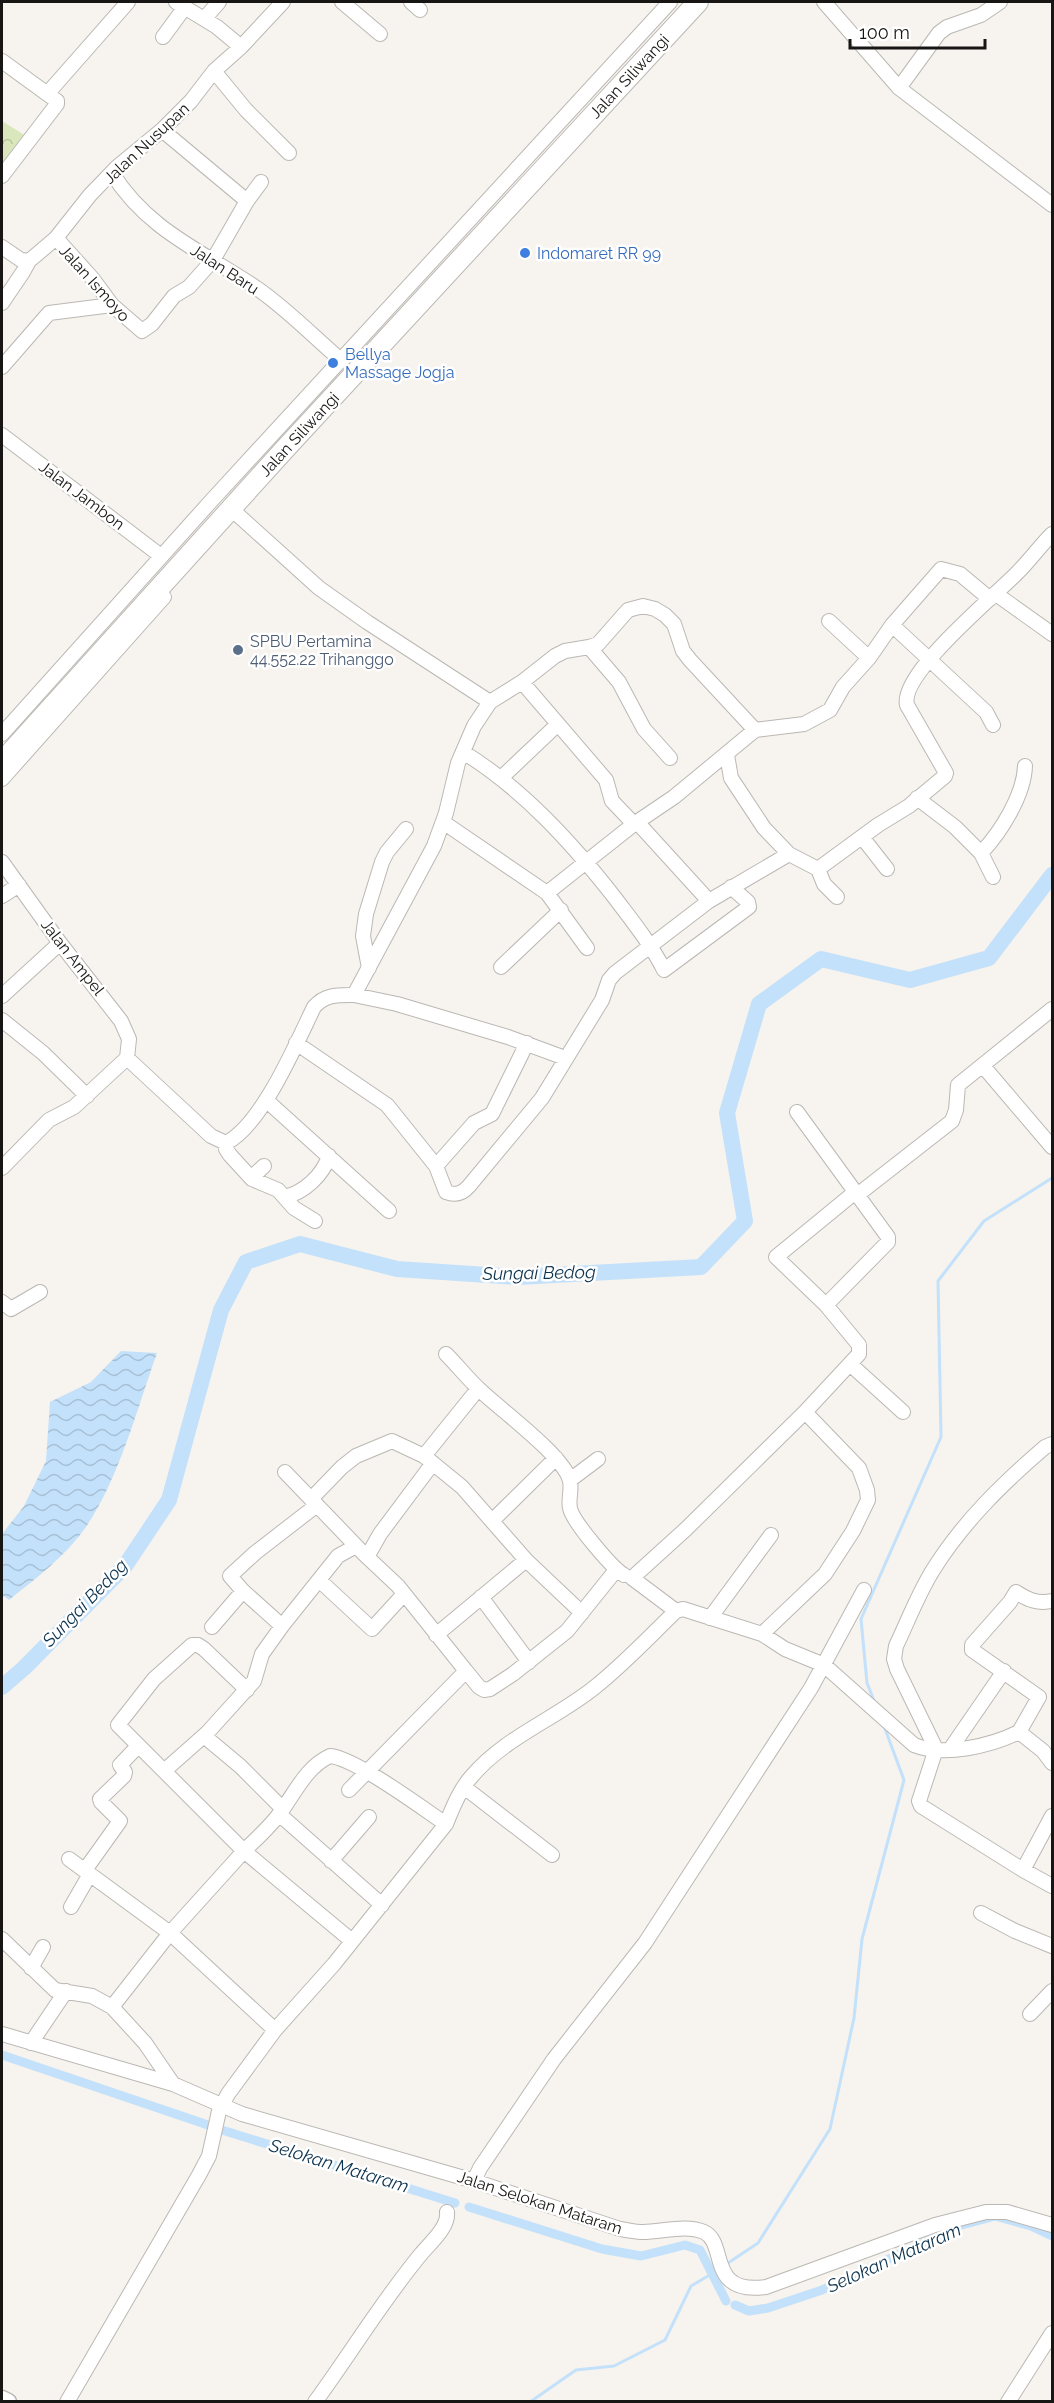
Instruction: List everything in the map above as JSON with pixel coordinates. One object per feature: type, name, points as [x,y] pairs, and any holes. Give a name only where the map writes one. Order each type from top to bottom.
[{"type":"highway","name":"Jalan Siliwangi","points":[[2,744],[218,505],[681,2]]},
{"type":"highway","name":"Jalan Siliwangi","points":[[2,762],[563,153],[698,2]]},
{"type":"main road","points":[[2,2399],[8,2402]]},
{"type":"street","points":[[47,93],[128,2]]},
{"type":"street","points":[[204,19],[219,2]]},
{"type":"street","name":"Jalan Nusupan","points":[[2,303],[29,261],[56,238],[90,195],[191,101],[214,71],[241,47],[283,2]]},
{"type":"street","points":[[342,2],[380,34]]},
{"type":"street","points":[[2,734],[161,556],[670,2]]},
{"type":"street","points":[[563,153],[707,2]]},
{"type":"street","points":[[824,2],[899,88],[1053,205]]},
{"type":"street","points":[[899,88],[939,33],[947,27],[981,15],[999,2]]},
{"type":"street","points":[[163,37],[180,4],[241,47]]},
{"type":"street","points":[[2,61],[57,101],[2,176]]},
{"type":"street","points":[[214,71],[246,110],[289,153]]},
{"type":"street","points":[[162,130],[247,201]]},
{"type":"street","name":"Jalan Baru","points":[[112,173],[146,216],[264,294],[342,361]]},
{"type":"street","name":"Jalan Ismoyo","points":[[56,238],[92,278],[112,305],[134,326],[144,331],[174,296],[189,287],[213,260],[247,201],[261,182]]},
{"type":"street","points":[[2,247],[21,260],[29,261]]},
{"type":"street","points":[[2,367],[49,313],[112,305]]},
{"type":"street","name":"Jalan Jambon","points":[[2,435],[161,556]]},
{"type":"street","points":[[2,779],[238,515],[287,452]]},
{"type":"street","points":[[238,515],[283,558],[319,588],[490,702]]},
{"type":"street","points":[[818,869],[943,778],[946,773],[907,705],[905,698],[908,690],[930,658],[1053,534]]},
{"type":"street","points":[[547,893],[636,823],[674,797],[755,730],[804,724],[821,717],[830,710],[843,687],[941,568],[960,574],[1053,634]]},
{"type":"street","points":[[354,995],[434,846],[463,752],[474,726],[490,702],[565,651],[598,644],[628,610],[643,606],[655,609],[674,624],[683,651],[755,730]]},
{"type":"street","points":[[829,621],[869,657]]},
{"type":"street","points":[[892,625],[986,712],[993,725]]},
{"type":"street","points":[[589,647],[619,682],[644,729],[670,758]]},
{"type":"street","points":[[522,682],[606,780],[612,801],[636,823],[709,901]]},
{"type":"street","points":[[501,778],[558,724]]},
{"type":"street","points":[[463,752],[501,778],[577,850],[652,945],[664,970],[749,907],[748,902],[731,887]]},
{"type":"street","points":[[726,755],[731,778],[746,804],[764,828],[789,854],[818,869],[824,884],[837,897]]},
{"type":"street","points":[[981,853],[991,843],[1020,795],[1025,780],[1025,766]]},
{"type":"street","points":[[917,798],[955,827],[981,853],[993,877]]},
{"type":"street","points":[[443,822],[547,893],[587,948]]},
{"type":"street","points":[[369,968],[363,936],[366,914],[382,862],[387,852],[406,829]]},
{"type":"street","points":[[862,837],[887,869]]},
{"type":"street","points":[[296,1043],[387,1105],[436,1166],[446,1192],[456,1194],[469,1186],[542,1098],[602,1000],[609,980],[615,973],[709,901],[789,854]]},
{"type":"street","name":"Jalan Ampel","points":[[2,862],[60,943],[122,1021],[129,1039],[128,1058]]},
{"type":"street","points":[[2,896],[19,885]]},
{"type":"street","points":[[501,967],[561,910]]},
{"type":"street","points":[[2,996],[60,943]]},
{"type":"street","points":[[2,1168],[49,1120],[74,1107],[128,1058],[211,1136],[226,1143],[235,1139],[266,1100],[314,1007],[320,999],[335,995],[354,995],[397,1004],[527,1043],[565,1059]]},
{"type":"street","points":[[632,1578],[686,1529],[805,1412],[859,1354],[859,1345],[826,1305],[776,1257],[952,1121],[956,1110],[958,1085],[1053,1009]]},
{"type":"street","points":[[3,1025],[43,1053],[87,1096]]},
{"type":"street","points":[[436,1166],[474,1123],[492,1114],[527,1043]]},
{"type":"street","points":[[983,1066],[1053,1147]]},
{"type":"street","points":[[266,1100],[389,1210]]},
{"type":"street","points":[[797,1112],[888,1237],[888,1242],[826,1305]]},
{"type":"street","points":[[226,1143],[226,1149],[230,1155],[251,1178],[279,1190],[294,1208],[315,1221]]},
{"type":"street","points":[[284,1197],[293,1195],[306,1186],[320,1172],[329,1156]]},
{"type":"street","points":[[251,1178],[264,1166]]},
{"type":"street","points":[[2,1302],[11,1309],[40,1292]]},
{"type":"street","points":[[446,1354],[478,1389],[556,1458],[570,1480],[571,1512],[616,1570],[632,1578],[676,1611]]},
{"type":"street","points":[[850,1364],[903,1412]]},
{"type":"street","points":[[367,1557],[428,1459],[478,1389]]},
{"type":"street","points":[[762,1635],[825,1574],[853,1531],[868,1500],[859,1468],[805,1412]]},
{"type":"street","points":[[282,1626],[231,1580],[232,1572],[314,1502],[342,1467],[356,1456],[391,1442],[428,1459],[462,1487],[526,1560],[582,1613]]},
{"type":"street","points":[[1050,1452],[1005,1481],[966,1523],[932,1571],[896,1646],[894,1659],[936,1749],[919,1801],[922,1808],[1053,1886]]},
{"type":"street","points":[[492,1521],[556,1458]]},
{"type":"street","points":[[570,1480],[598,1459]]},
{"type":"street","points":[[285,1472],[404,1594],[479,1687],[484,1690],[490,1689],[529,1662],[567,1631],[616,1570]]},
{"type":"street","points":[[710,1618],[771,1536]]},
{"type":"street","points":[[164,1771],[204,1736],[247,1690],[257,1675],[262,1654],[282,1626],[338,1556],[356,1546]]},
{"type":"street","points":[[436,1635],[526,1560]]},
{"type":"street","points":[[319,1580],[372,1629],[404,1594]]},
{"type":"street","points":[[474,2181],[480,2168],[554,2059],[645,1943],[811,1689],[864,1590]]},
{"type":"street","points":[[212,1627],[243,1591]]},
{"type":"street","points":[[67,2402],[195,2184],[208,2156],[220,2108],[275,2030],[382,1905],[446,1824],[464,1786],[501,1749],[567,1708],[597,1686],[676,1611],[688,1610],[762,1635],[824,1665],[914,1745],[925,1749],[967,1749],[1005,1739],[1019,1732],[1039,1697],[972,1650],[972,1645],[1016,1592],[1042,1603],[1053,1601]]},
{"type":"street","points":[[481,1597],[529,1662]]},
{"type":"street","points":[[247,1690],[204,1649],[198,1645],[192,1645],[154,1679],[119,1723],[118,1728],[244,1851],[352,1941]]},
{"type":"street","points":[[349,1790],[466,1671]]},
{"type":"street","points":[[951,1748],[1004,1671]]},
{"type":"street","points":[[1019,1732],[1043,1751],[1053,1763]]},
{"type":"street","points":[[204,1736],[240,1766],[331,1862],[382,1905]]},
{"type":"street","points":[[71,1907],[88,1872],[120,1821],[100,1799],[126,1773],[120,1765],[138,1746]]},
{"type":"street","points":[[112,2007],[170,1933],[281,1811],[303,1778],[326,1758],[340,1758],[367,1772],[446,1824]]},
{"type":"street","points":[[464,1786],[552,1855]]},
{"type":"street","points":[[1023,1870],[1053,1816]]},
{"type":"street","points":[[331,1862],[369,1817]]},
{"type":"street","points":[[69,1859],[170,1933],[275,2030]]},
{"type":"street","points":[[981,1913],[1053,1946]]},
{"type":"street","points":[[2,1939],[55,1990],[92,1996],[112,2007],[145,2043],[172,2084]]},
{"type":"street","points":[[31,1968],[43,1947]]},
{"type":"street","points":[[31,2043],[66,1991]]},
{"type":"street","points":[[1030,2014],[1053,1991]]},
{"type":"street","name":"Jalan Selokan Mataram","points":[[2,2034],[172,2084],[220,2108],[474,2181],[620,2229],[643,2232],[678,2229],[706,2233],[714,2241],[724,2274],[737,2284],[754,2289],[766,2287],[935,2225],[986,2212],[1007,2212],[1053,2225]]},
{"type":"street","points":[[315,2402],[399,2280],[439,2232],[448,2217],[447,2212]]},
{"type":"street","points":[[1008,2402],[1053,2332]]},
{"type":"green space","points":[[2,121],[26,136],[2,167]]},
{"type":"water","points":[[121,1351],[157,1353],[118,1465],[98,1508],[78,1538],[50,1566],[9,1600],[4,1596],[2,1598],[2,1534],[24,1506],[46,1461],[50,1402],[91,1382]]},
{"type":"waterway","name":"Sungai Bedog","points":[[2,1687],[24,1668],[125,1566],[169,1500],[221,1310],[246,1262],[300,1244],[397,1269],[518,1277],[701,1267],[745,1221],[727,1113],[759,1004],[821,959],[910,980],[989,958],[1052,875]]},
{"type":"waterway","points":[[875,1703],[867,1683],[861,1619],[941,1437],[938,1281],[984,1221],[1052,1178]]},
{"type":"waterway","points":[[725,2265],[758,2243],[830,2129],[854,2018],[862,1939],[904,1780],[884,1726]]},
{"type":"waterway","name":"Selokan Mataram","points":[[2,2055],[208,2125]]},
{"type":"waterway","name":"Selokan Mataram","points":[[222,2130],[455,2203]]},
{"type":"waterway","name":"Selokan Mataram","points":[[469,2207],[602,2249],[641,2256],[685,2245],[700,2250],[726,2301]]},
{"type":"waterway","name":"Selokan Mataram","points":[[735,2305],[749,2311],[768,2308],[822,2290],[962,2225],[995,2216],[1031,2226],[1052,2236]]},
{"type":"waterway","points":[[530,2402],[576,2370],[614,2366],[665,2340],[691,2286],[708,2276]]},
{"type":"place","name":"Indomaret RR 99","points":[[525,253]]},
{"type":"place","name":"Bellya Massage Jogja","points":[[333,363]]},
{"type":"place","name":"SPBU Pertamina 44.552.22 Trihanggo","points":[[238,650]]}]
